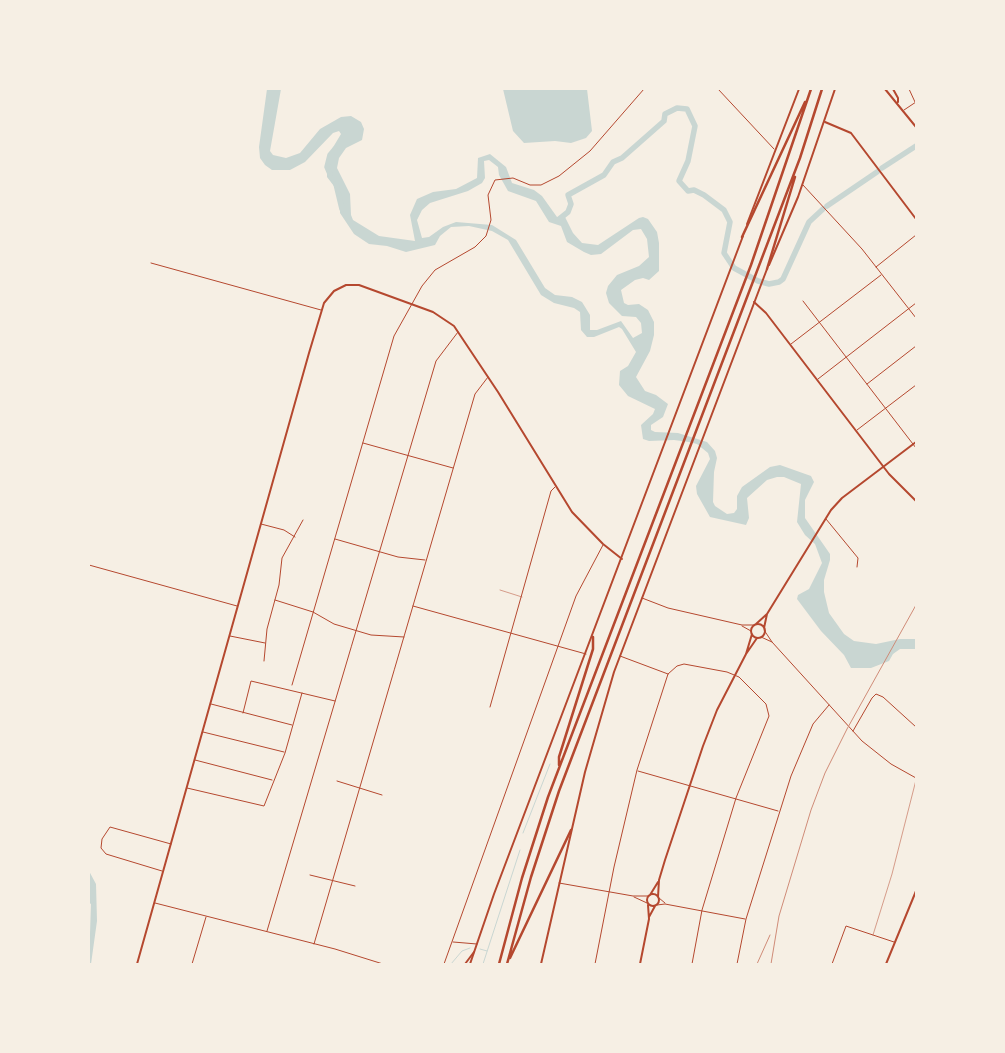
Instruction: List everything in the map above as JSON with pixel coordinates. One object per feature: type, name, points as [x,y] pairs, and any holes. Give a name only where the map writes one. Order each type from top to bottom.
[{"type":"highway","points":[[742,237],[762,198],[811,89]]},
{"type":"highway","points":[[499,964],[522,878],[559,768],[751,265],[811,89]]},
{"type":"highway","points":[[767,270],[822,89]]},
{"type":"highway","points":[[508,964],[531,877],[557,798],[799,162]]},
{"type":"highway","points":[[559,768],[558,757],[593,649],[592,637]]},
{"type":"highway","points":[[508,964],[571,830]]},
{"type":"street","points":[[292,685],[362,442],[396,332],[430,274],[474,247],[488,231],[490,223],[489,189],[499,178],[513,178],[530,185],[546,184],[590,151],[644,89]]},
{"type":"street","points":[[718,89],[774,149]]},
{"type":"street","points":[[470,964],[774,149],[799,89]]},
{"type":"street","points":[[541,964],[571,830],[598,723],[620,656],[757,294],[803,185],[835,89]]},
{"type":"street","points":[[885,89],[898,102],[916,127]]},
{"type":"street","points":[[893,89],[898,102]]},
{"type":"street","points":[[904,110],[916,102],[909,89]]},
{"type":"street","points":[[825,122],[851,133],[916,219]]},
{"type":"street","points":[[803,185],[876,267],[916,318]]},
{"type":"street","points":[[876,267],[916,236]]},
{"type":"street","points":[[150,263],[322,310]]},
{"type":"street","points":[[790,344],[881,274]]},
{"type":"street","points":[[137,964],[322,310],[334,291],[352,285],[413,304],[443,317],[458,331],[488,376],[572,512],[603,544],[622,559]]},
{"type":"street","points":[[803,301],[916,448]]},
{"type":"street","points":[[754,302],[761,306],[883,467],[916,501]]},
{"type":"street","points":[[817,379],[916,303]]},
{"type":"street","points":[[267,931],[358,631],[436,362],[458,331]]},
{"type":"street","points":[[866,385],[916,346]]},
{"type":"street","points":[[314,944],[475,394],[488,376]]},
{"type":"street","points":[[856,431],[916,385]]},
{"type":"street","points":[[362,442],[454,468]]},
{"type":"street","points":[[746,654],[751,632],[755,624],[767,614],[825,518],[842,498],[916,442]]},
{"type":"street","points":[[490,707],[551,491],[556,486]]},
{"type":"street","points":[[825,518],[858,558],[857,566]]},
{"type":"street","points":[[264,661],[268,621],[275,600],[282,558],[303,520]]},
{"type":"street","points":[[261,524],[284,530],[295,537]]},
{"type":"street","points":[[334,539],[408,559],[426,560]]},
{"type":"street","points":[[444,964],[576,596],[603,544]]},
{"type":"street","points":[[89,565],[238,606]]},
{"type":"street","points":[[641,598],[668,608],[742,625],[755,624],[764,629],[772,642],[853,732],[875,752],[916,779]]},
{"type":"street","points":[[275,600],[313,612],[334,624],[358,631],[379,637],[404,637]]},
{"type":"street","points":[[413,606],[586,654]]},
{"type":"street","points":[[648,919],[656,905],[659,880],[689,785],[717,710],[746,654],[760,637],[767,614]]},
{"type":"street","points":[[742,625],[751,632],[772,642]]},
{"type":"street","points":[[229,636],[266,643]]},
{"type":"street","points":[[620,656],[668,674]]},
{"type":"street","points":[[595,964],[611,892],[614,867],[637,770],[668,674],[677,666],[684,664],[735,675],[766,704],[769,716],[736,798],[702,910],[692,964]]},
{"type":"street","points":[[243,713],[252,681],[336,702]]},
{"type":"street","points":[[187,788],[264,806],[285,753],[302,693]]},
{"type":"street","points":[[853,732],[876,694],[883,697],[916,727]]},
{"type":"street","points":[[210,704],[293,725]]},
{"type":"street","points":[[737,964],[746,919],[778,812],[813,724],[829,705]]},
{"type":"street","points":[[202,732],[285,753]]},
{"type":"street","points":[[195,760],[273,780]]},
{"type":"street","points":[[637,770],[778,812]]},
{"type":"street","points":[[337,781],[382,796]]},
{"type":"street","points":[[163,872],[106,854],[101,848],[102,839],[110,827],[171,844]]},
{"type":"street","points":[[310,874],[355,886]]},
{"type":"street","points":[[640,964],[648,919],[649,895],[659,880]]},
{"type":"street","points":[[559,882],[634,896],[649,895],[658,897],[666,904]]},
{"type":"street","points":[[886,964],[916,892]]},
{"type":"street","points":[[634,896],[648,904],[666,904],[746,919]]},
{"type":"street","points":[[154,903],[267,931],[383,964]]},
{"type":"street","points":[[192,964],[206,916]]},
{"type":"street","points":[[832,964],[846,926],[895,942]]},
{"type":"street","points":[[452,942],[477,944]]},
{"type":"street","points":[[465,964],[474,952]]},
{"type":"lane","points":[[500,590],[522,597]]},
{"type":"lane","points":[[873,935],[892,874],[916,779]]},
{"type":"shaded area","points":[[267,89],[281,89],[270,151],[273,155],[286,158],[300,153],[320,129],[341,117],[351,116],[361,122],[364,129],[362,140],[346,148],[339,158],[337,168],[350,194],[353,220],[379,236],[415,241],[410,215],[417,199],[433,192],[456,189],[477,178],[478,158],[490,154],[506,167],[512,183],[534,190],[542,196],[557,217],[565,217],[573,233],[582,243],[598,245],[639,218],[648,219],[657,232],[659,271],[649,280],[643,278],[635,280],[621,290],[624,303],[628,305],[639,304],[648,310],[654,322],[654,335],[650,351],[636,377],[645,391],[656,395],[668,404],[663,417],[651,425],[651,430],[655,432],[678,433],[707,442],[715,451],[717,458],[714,472],[713,502],[715,506],[727,514],[734,513],[737,509],[737,496],[742,487],[770,467],[780,465],[811,476],[814,482],[805,500],[805,518],[830,554],[824,580],[824,592],[829,613],[844,634],[854,641],[876,644],[900,639],[916,639],[916,649],[900,649],[893,654],[889,661],[871,668],[851,668],[844,655],[821,631],[797,599],[798,595],[809,589],[822,563],[815,544],[805,535],[797,522],[801,484],[784,477],[767,480],[747,498],[749,518],[746,525],[710,517],[697,494],[696,486],[710,459],[708,453],[697,444],[689,442],[674,440],[649,441],[643,439],[641,425],[653,414],[655,409],[628,396],[619,385],[620,371],[628,366],[636,352],[622,329],[619,327],[594,337],[587,337],[581,330],[580,312],[574,308],[554,303],[541,295],[508,240],[492,231],[469,226],[451,227],[440,236],[435,245],[406,252],[387,246],[369,244],[354,234],[340,213],[340,194],[327,177],[327,167],[332,149],[341,134],[339,131],[333,133],[305,162],[290,170],[272,170],[265,165],[260,158],[259,147]],"holes":[[[489,160],[498,167],[499,175],[508,191],[536,201],[549,222],[561,226],[567,242],[584,252],[591,255],[601,254],[633,230],[641,229],[647,239],[649,257],[639,266],[617,275],[608,286],[606,293],[609,303],[622,316],[636,317],[641,323],[642,333],[633,338],[621,321],[597,330],[590,330],[590,315],[582,302],[572,297],[555,295],[545,288],[516,240],[492,225],[456,222],[443,227],[429,237],[422,238],[417,220],[422,210],[430,203],[468,191],[482,183],[485,178],[484,161]]]},
{"type":"shaded area","points":[[503,89],[587,89],[592,131],[586,138],[571,143],[555,141],[524,143],[513,131]]},
{"type":"shaded area","points":[[89,871],[96,884],[97,921],[91,964],[89,964],[91,903]]},
{"type":"waterway","points":[[558,220],[568,212],[571,204],[568,195],[604,175],[613,162],[622,158],[664,121],[665,114],[677,108],[687,109],[695,126],[688,161],[679,181],[688,191],[694,190],[704,195],[724,210],[730,222],[724,253],[734,268],[758,281],[769,284],[779,282],[783,279],[809,222],[823,209]]},
{"type":"waterway","points":[[882,168],[916,146]]},
{"type":"waterway","points":[[330,174],[327,167],[330,155],[335,149]]},
{"type":"waterway","points":[[827,206],[877,172]]},
{"type":"waterway","points":[[336,184],[342,209]]},
{"type":"waterway","points":[[523,833],[550,764]]},
{"type":"waterway","points":[[483,964],[520,850]]},
{"type":"waterway","points":[[89,887],[91,901]]},
{"type":"waterway","points":[[451,964],[462,951],[470,948]]},
{"type":"waterway","points":[[480,949],[487,951]]},
{"type":"railway","points":[[771,964],[779,916],[811,810],[825,773],[847,729],[916,605]]},
{"type":"railway","points":[[757,964],[770,935]]}]
